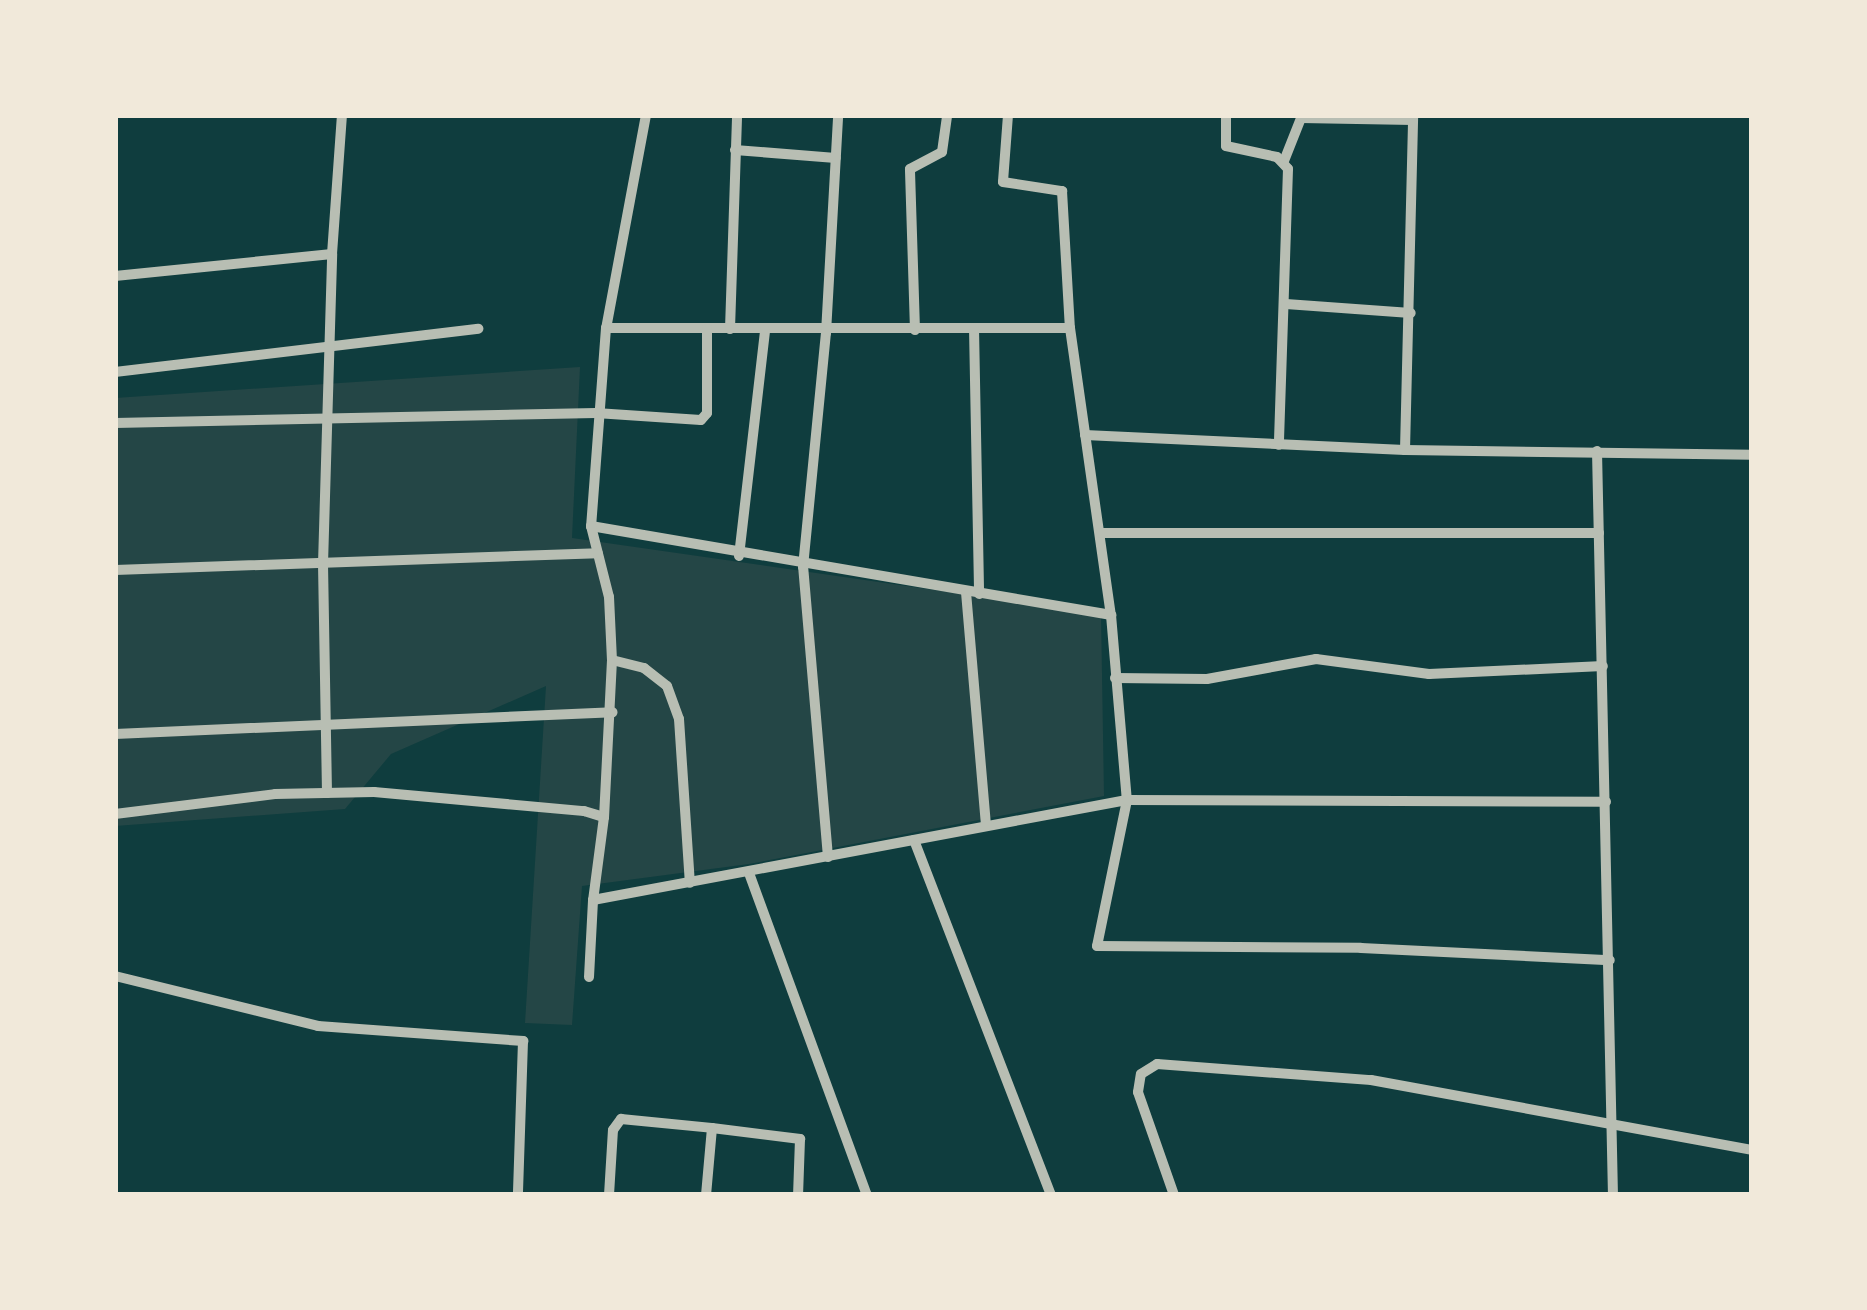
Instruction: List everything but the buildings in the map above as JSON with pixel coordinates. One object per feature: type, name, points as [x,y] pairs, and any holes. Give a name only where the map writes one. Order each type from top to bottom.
[{"type":"street","points":[[327,794],[325,416],[332,346],[332,254],[342,115]]},
{"type":"street","points":[[589,976],[592,900],[613,712],[609,597],[591,526],[596,413],[606,328],[646,115]]},
{"type":"street","points":[[730,329],[737,115]]},
{"type":"street","points":[[828,857],[803,567],[826,332],[838,115]]},
{"type":"street","points":[[915,330],[910,175],[917,160],[942,152],[947,115]]},
{"type":"street","points":[[1008,115],[1003,182],[1062,190],[1070,328],[1110,615],[1128,800],[1097,946],[1361,948],[1610,960]]},
{"type":"street","points":[[1226,115],[1224,140],[1232,151],[1284,161]]},
{"type":"street","points":[[1278,444],[1286,304],[1284,161],[1302,118],[1413,118],[1411,312],[1404,450]]},
{"type":"street","points":[[735,150],[836,158]]},
{"type":"street","points":[[115,276],[332,254]]},
{"type":"street","points":[[1286,304],[1411,312]]},
{"type":"street","points":[[606,328],[826,332],[1070,328]]},
{"type":"street","points":[[974,328],[979,594]]},
{"type":"street","points":[[115,372],[478,329]]},
{"type":"street","points":[[115,423],[596,413],[706,418],[708,329]]},
{"type":"street","points":[[740,556],[764,330]]},
{"type":"street","points":[[1085,435],[1404,450],[1752,455]]},
{"type":"street","points":[[1597,450],[1616,1125],[1614,1195]]},
{"type":"street","points":[[591,526],[803,567],[1110,615]]},
{"type":"street","points":[[1101,533],[1600,533]]},
{"type":"street","points":[[115,570],[598,553]]},
{"type":"street","points":[[966,592],[986,825]]},
{"type":"street","points":[[1115,678],[1207,679],[1316,659],[1436,674],[1603,666]]},
{"type":"street","points":[[612,660],[644,668],[667,686],[679,719],[690,883]]},
{"type":"street","points":[[115,734],[328,721],[613,712]]},
{"type":"street","points":[[115,814],[327,794],[422,795],[604,816]]},
{"type":"street","points":[[592,900],[1128,800],[1606,802]]},
{"type":"street","points":[[914,840],[1051,1195]]},
{"type":"street","points":[[750,873],[867,1195]]},
{"type":"street","points":[[115,976],[318,1026],[524,1041],[518,1195]]},
{"type":"street","points":[[1174,1195],[1138,1092],[1141,1074],[1156,1064],[1372,1080],[1752,1150]]},
{"type":"street","points":[[610,1195],[613,1130],[621,1119],[799,1138],[804,1152],[798,1195]]},
{"type":"street","points":[[706,1195],[712,1128]]},
{"type":"shaded area","points":[[580,367],[572,538],[1101,614],[1104,796],[749,864],[582,886],[572,1025],[525,1023],[546,686],[391,754],[345,809],[115,826],[115,398]]}]
